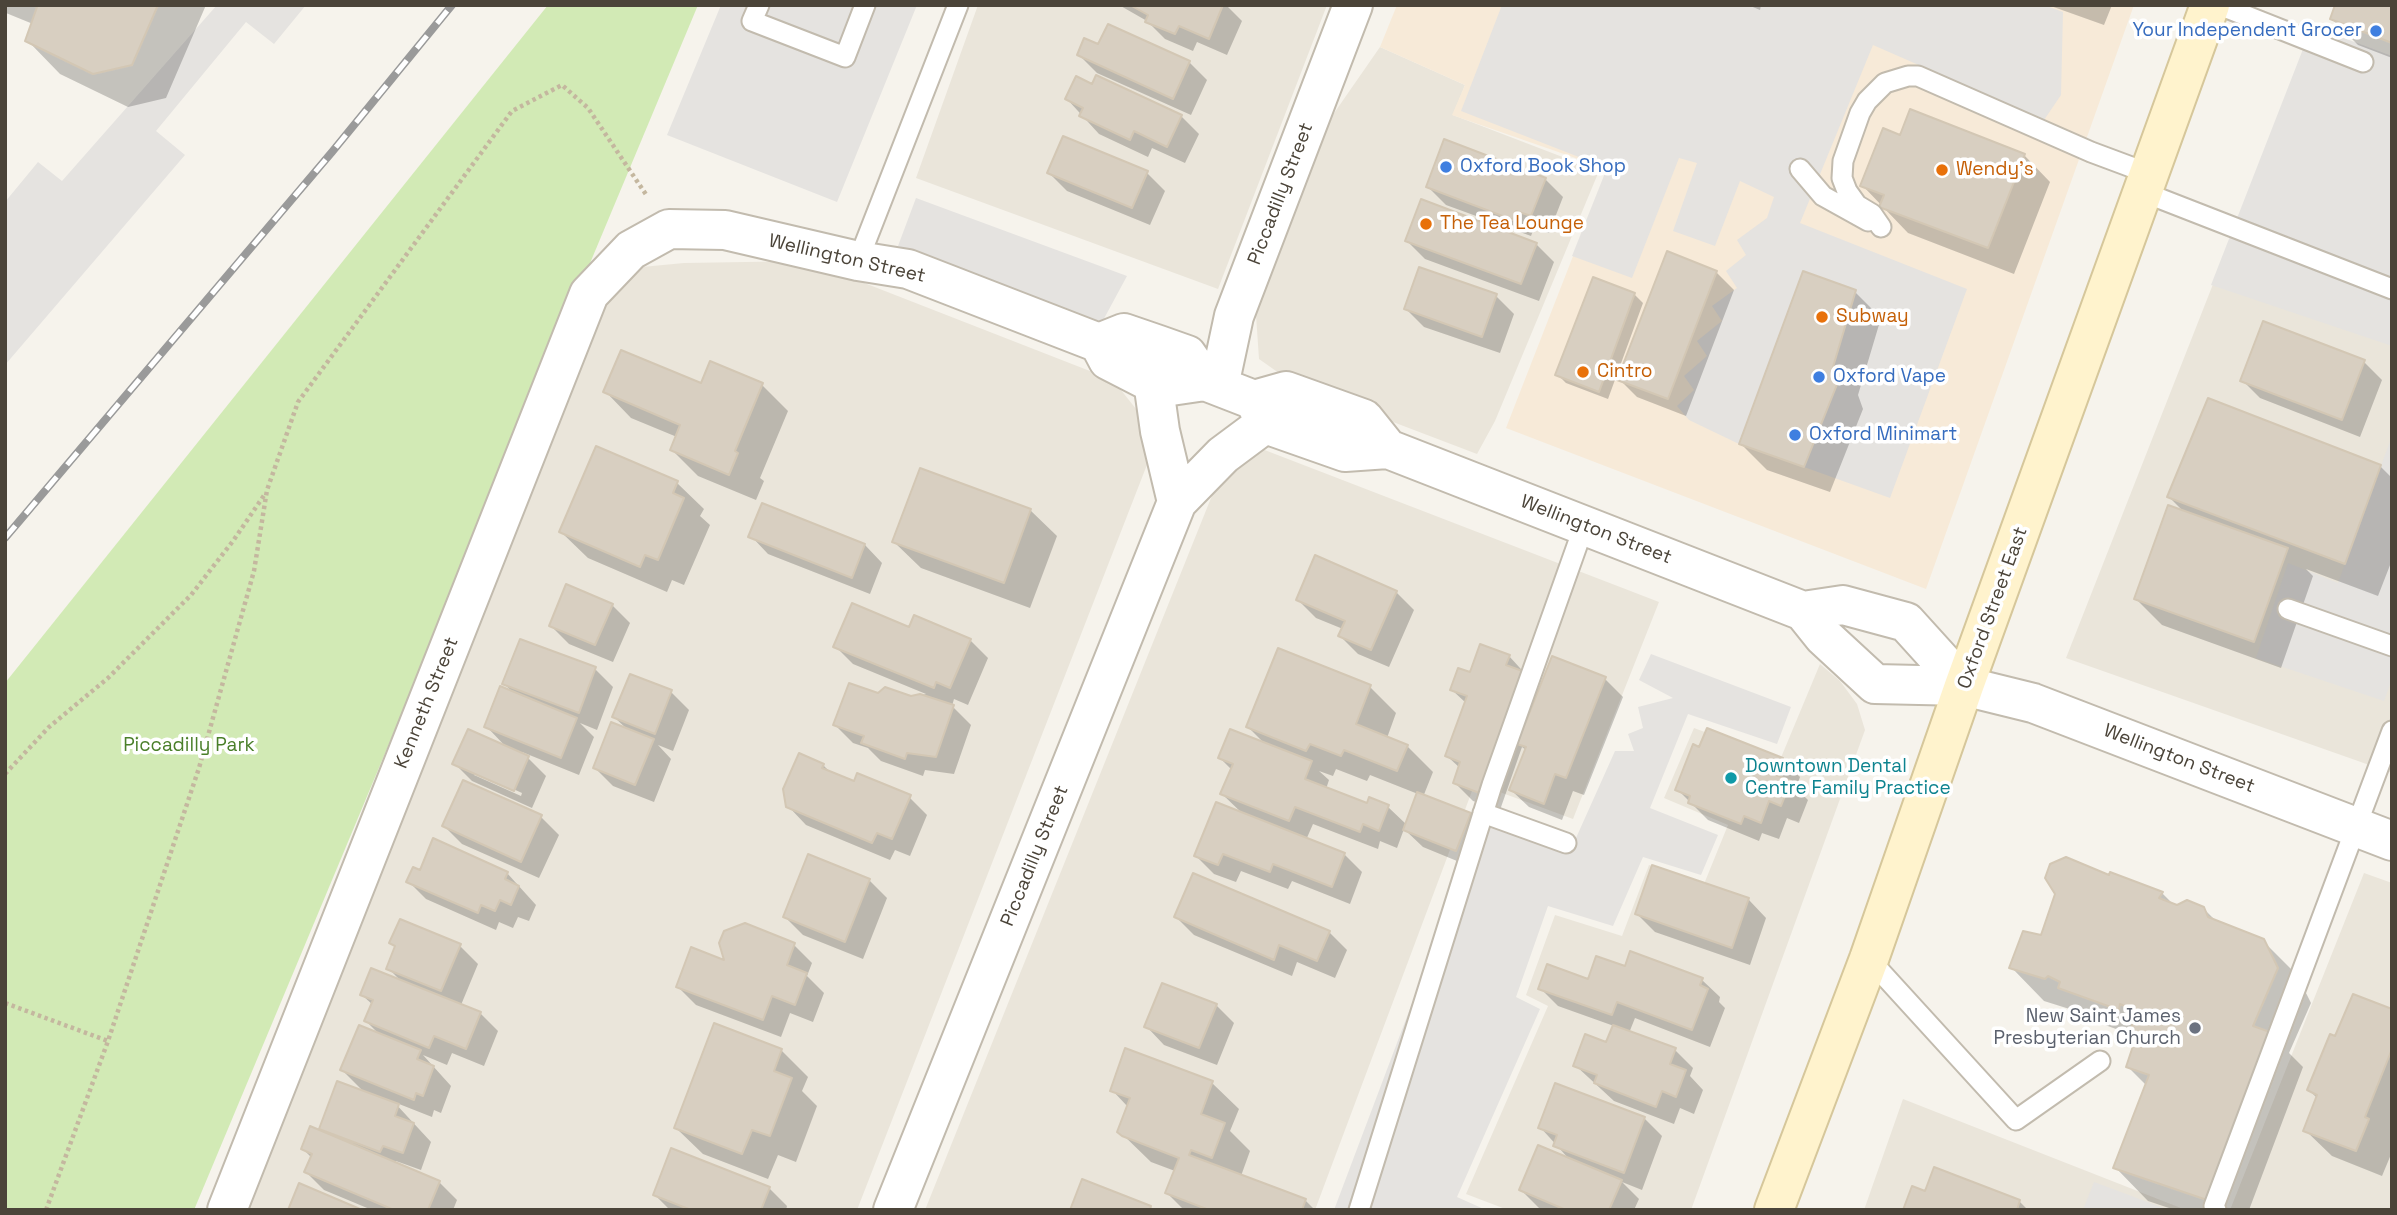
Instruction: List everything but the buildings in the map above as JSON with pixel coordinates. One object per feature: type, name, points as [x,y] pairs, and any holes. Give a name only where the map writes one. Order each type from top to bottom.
[{"type":"main road","name":"Oxford Street East","points":[[1774,1210],[1869,959],[1964,686],[2210,5]]},
{"type":"street","name":"Piccadilly Street","points":[[1212,383],[1234,316],[1353,5]]},
{"type":"street","name":"Wellington Street","points":[[669,229],[725,230],[858,261],[908,269],[1099,343],[1108,360],[1153,381],[1171,386],[1212,383]]},
{"type":"street","name":"Kenneth Street","points":[[227,1210],[589,295],[631,250],[669,229]]},
{"type":"street","name":"Wellington Street","points":[[1099,343],[1125,333],[1186,355],[1212,383],[1260,411],[1286,391],[1364,419],[1388,449],[1803,611],[1843,605],[1906,622],[1964,686]]},
{"type":"street","points":[[1153,381],[1160,431],[1177,502]]},
{"type":"street","name":"Piccadilly Street","points":[[893,1210],[1177,502],[1223,455],[1260,411]]},
{"type":"street","name":"Wellington Street","points":[[1803,611],[1823,636],[1875,684],[1964,686],[2033,703],[2392,841]]},
{"type":"lane","points":[[759,5],[752,21],[845,57],[865,5]]},
{"type":"lane","points":[[858,261],[958,5]]},
{"type":"lane","points":[[2219,5],[2363,62]]},
{"type":"lane","points":[[1800,169],[1823,196],[1881,227],[1872,214],[1857,205],[1847,191],[1842,178],[1843,161],[1867,101],[1885,83],[1918,76],[2091,152],[2147,183],[2293,250],[2392,289]]},
{"type":"lane","points":[[1359,1210],[1483,813],[1584,526]]},
{"type":"lane","points":[[2288,609],[2392,646]]},
{"type":"lane","points":[[2216,1210],[2214,1206],[2392,732]]},
{"type":"lane","points":[[1483,813],[1566,843]]},
{"type":"lane","points":[[1869,959],[2016,1120],[2100,1061]]},
{"type":"path","points":[[46,1210],[108,1041],[199,768],[254,571],[267,490],[298,402],[512,111],[562,85],[588,108],[669,229]]},
{"type":"path","points":[[5,774],[49,727],[108,678],[191,595],[233,541],[267,490]]},
{"type":"path","points":[[5,1003],[108,1041]]},
{"type":"shaded area","points":[[217,5],[306,5],[274,44],[246,22],[156,131],[185,155],[5,365],[5,202],[38,162],[62,181]]},
{"type":"shaded area","points":[[721,5],[917,5],[837,202],[667,135]]},
{"type":"shaded area","points":[[978,5],[1327,5],[1218,289],[916,178]]},
{"type":"shaded area","points":[[1397,5],[2134,5],[1926,589],[1506,428],[1607,169],[1452,115],[1465,85],[1380,47]]},
{"type":"shaded area","points":[[1502,5],[2044,5],[2063,12],[2061,95],[2044,120],[1873,45],[1800,223],[1967,289],[1890,498],[1804,467],[1803,271],[1739,444],[1689,420],[1677,406],[1694,390],[1684,376],[1707,356],[1697,341],[1722,321],[1712,306],[1737,288],[1726,271],[1746,255],[1737,240],[1767,218],[1774,197],[1740,181],[1715,246],[1673,231],[1697,163],[1679,158],[1632,278],[1572,256],[1607,168],[1461,111]]},
{"type":"shaded area","points":[[2312,26],[2392,56],[2392,346],[2211,285]]},
{"type":"shaded area","points":[[1380,47],[1465,85],[1453,115],[1599,171],[1495,421],[1477,454],[1296,385],[1259,359],[1256,315],[1330,119]]},
{"type":"shaded area","points":[[916,198],[1127,276],[1100,326],[898,246]]},
{"type":"shaded area","points":[[808,261],[1113,380],[1144,419],[1150,457],[857,1210],[248,1210],[610,294],[642,267],[684,263]]},
{"type":"shaded area","points":[[2217,274],[2392,341],[2392,773],[2066,658]]},
{"type":"shaded area","points":[[2392,436],[2392,679],[2384,701],[2256,658],[2288,563],[2338,583]]},
{"type":"shaded area","points":[[1262,449],[1659,602],[1573,819],[1475,783],[1315,1210],[925,1210],[1211,498],[1232,459]]},
{"type":"shaded area","points":[[1651,654],[1791,707],[1777,744],[1688,714],[1650,808],[1718,835],[1701,875],[1643,857],[1613,926],[1548,906],[1516,997],[1540,1009],[1457,1197],[1486,1210],[1334,1210],[1486,807],[1576,838],[1615,751],[1634,751],[1628,734],[1643,728],[1638,707],[1673,698],[1639,680]]},
{"type":"shaded area","points":[[1820,664],[1840,681],[1857,704],[1865,730],[1691,1210],[1508,1210],[1466,1194],[1548,1006],[1526,995],[1555,915],[1622,936],[1649,865],[1704,884],[1728,825],[1664,798],[1694,728],[1780,760]]},
{"type":"shaded area","points":[[2364,873],[2392,883],[2392,1210],[2230,1210]]},
{"type":"shaded area","points":[[1903,1099],[2186,1210],[1864,1210]]},
{"type":"shaded area","points":[[2094,1182],[2169,1210],[2083,1210]]},
{"type":"green space","name":"Piccadilly Park","points":[[548,5],[698,5],[194,1210],[5,1210],[5,683]]},
{"type":"railway","points":[[5,538],[332,152],[452,5]]},
{"type":"place","name":"Your Independent Grocer","points":[[2376,31]]},
{"type":"place","name":"Oxford Book Shop","points":[[1446,167]]},
{"type":"place","name":"Wendy's","points":[[1942,170]]},
{"type":"place","name":"The Tea Lounge","points":[[1426,224]]},
{"type":"place","name":"Subway","points":[[1822,317]]},
{"type":"place","name":"Cintro","points":[[1583,372]]},
{"type":"place","name":"Oxford Vape","points":[[1819,377]]},
{"type":"place","name":"Oxford Minimart","points":[[1795,435]]},
{"type":"place","name":"Downtown Dental Centre Family Practice","points":[[1731,778]]},
{"type":"place","name":"New Saint James Presbyterian Church","points":[[2195,1028]]}]
